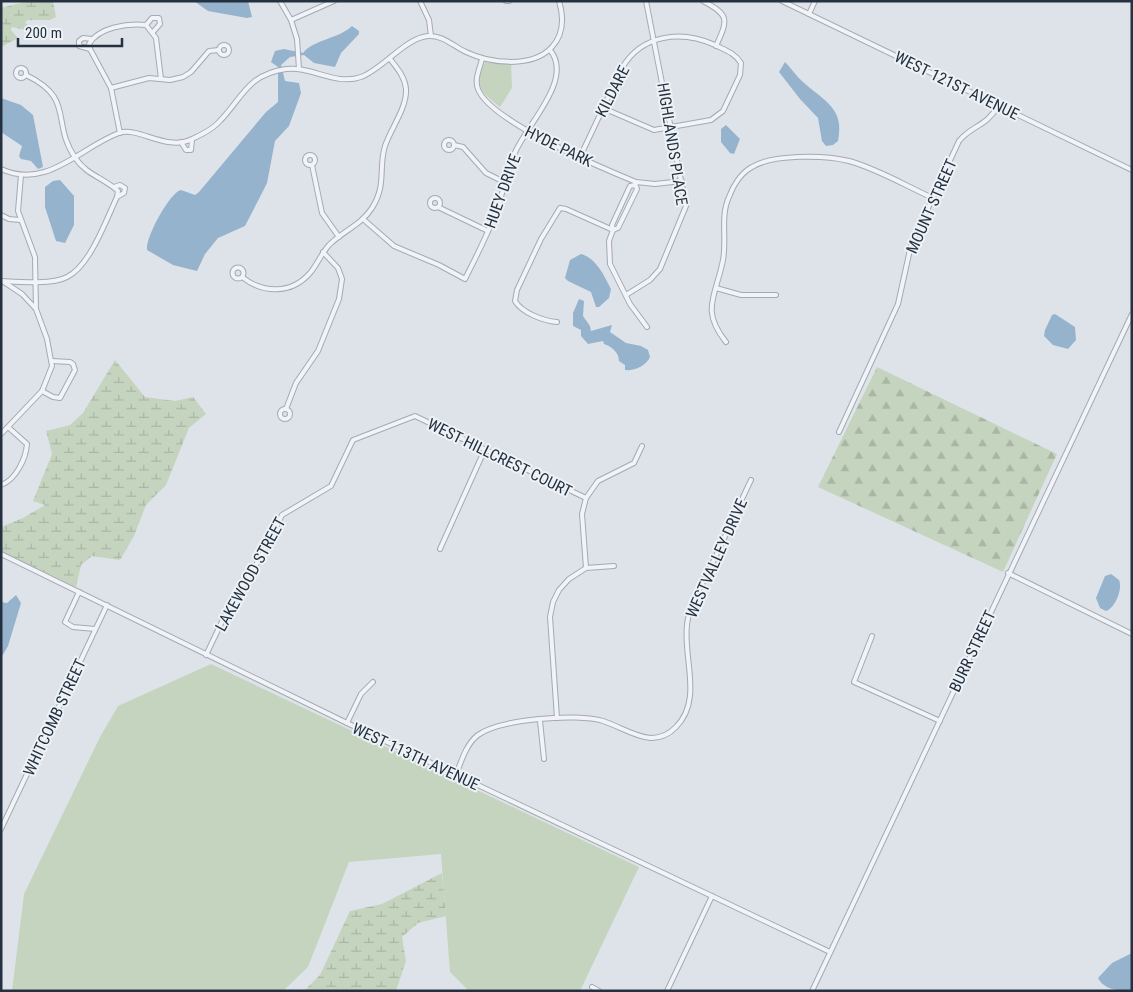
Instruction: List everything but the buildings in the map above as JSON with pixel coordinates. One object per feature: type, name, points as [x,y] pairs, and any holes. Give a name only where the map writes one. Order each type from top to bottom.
[{"type":"street","points":[[280,1],[291,20],[299,48],[299,69]]},
{"type":"street","points":[[291,20],[334,1]]},
{"type":"street","points":[[420,1],[429,20],[431,36]]},
{"type":"street","points":[[1,169],[21,175],[37,175],[52,171],[101,141],[120,133],[135,133],[154,140],[181,142],[192,140],[218,124],[249,84],[260,76],[288,69],[299,69],[351,79],[366,75],[419,38],[431,36],[443,38],[482,59],[496,61],[537,57],[550,50],[561,31],[562,10],[559,1]]},
{"type":"street","name":"HIGHLANDS PLACE","points":[[626,295],[650,280],[666,256],[686,206],[646,1]]},
{"type":"street","points":[[703,1],[720,10],[724,17],[725,25],[716,46]]},
{"type":"street","name":"WEST 121ST AVENUE","points":[[782,1],[1132,170]]},
{"type":"street","points":[[809,14],[814,1]]},
{"type":"street","points":[[146,25],[152,18],[159,18],[160,24],[153,32]]},
{"type":"street","points":[[90,41],[105,31],[128,25],[146,25],[153,32],[161,79]]},
{"type":"street","name":"KILDARE","points":[[580,157],[625,63],[636,51],[655,40],[683,36],[716,46],[735,55],[742,67],[723,111],[711,120],[672,127]]},
{"type":"street","points":[[90,41],[83,38],[79,41],[79,46],[90,49]]},
{"type":"street","points":[[90,41],[90,49],[111,88],[120,133]]},
{"type":"street","points":[[111,88],[149,78],[183,77],[191,72],[209,51],[219,50]]},
{"type":"street","name":"HUEY DRIVE","points":[[363,220],[394,246],[439,265],[465,279],[488,231],[506,183],[514,154],[546,103],[557,67],[554,55],[550,50]]},
{"type":"street","points":[[242,277],[266,289],[281,290],[292,287],[308,275],[323,252],[363,220],[380,190],[384,147],[406,94],[402,75],[390,59]]},
{"type":"street","name":"HYDE PARK","points":[[482,59],[476,82],[478,90],[484,98],[527,132],[635,183],[655,184],[682,181]]},
{"type":"street","points":[[26,75],[40,82],[53,94],[60,108],[64,139],[75,158],[87,172],[116,189]]},
{"type":"street","name":"MOUNT STREET","points":[[839,432],[898,304],[911,245],[959,141],[964,135],[992,118],[998,106]]},
{"type":"street","points":[[603,108],[648,128],[672,127]]},
{"type":"street","points":[[181,142],[186,150],[191,150],[192,140]]},
{"type":"street","points":[[454,145],[463,147],[486,173],[506,183]]},
{"type":"street","points":[[726,342],[712,321],[711,311],[725,247],[724,210],[739,178],[750,167],[764,161],[804,157],[830,158],[867,168],[933,198]]},
{"type":"street","points":[[312,165],[322,213],[339,238]]},
{"type":"street","points":[[1,434],[42,391],[49,376],[52,361],[36,309],[35,256],[28,234],[20,220],[18,200],[21,175]]},
{"type":"street","points":[[556,322],[547,322],[518,307],[515,297],[551,220],[560,208],[613,230],[618,228],[637,189],[635,183],[630,186],[612,225],[613,230],[609,241],[610,264],[626,295],[647,327]]},
{"type":"street","points":[[2,281],[50,281],[66,278],[80,268],[117,197],[124,193],[125,188],[120,185],[116,189]]},
{"type":"street","points":[[116,189],[117,197]]},
{"type":"street","points":[[438,207],[488,231]]},
{"type":"street","points":[[1,215],[9,220],[20,220]]},
{"type":"street","points":[[286,409],[296,383],[314,360],[339,299],[342,279],[338,268],[323,252]]},
{"type":"street","points":[[2,281],[22,294],[36,309]]},
{"type":"street","points":[[716,288],[741,295],[776,295]]},
{"type":"street","name":"BURR STREET","points":[[813,990],[1132,314]]},
{"type":"street","points":[[42,391],[53,397],[60,398],[75,370],[70,362],[52,361]]},
{"type":"street","name":"WEST HILLCREST COURT","points":[[415,416],[586,498]]},
{"type":"street","name":"LAKEWOOD STREET","points":[[206,655],[229,607],[261,557],[282,515],[331,486],[353,440],[415,416]]},
{"type":"street","points":[[1,485],[12,480],[27,444],[8,427]]},
{"type":"street","points":[[586,568],[582,514],[586,498],[598,481],[634,462],[642,446]]},
{"type":"street","points":[[440,549],[486,450]]},
{"type":"street","name":"WESTVALLEY DRIVE","points":[[456,775],[465,752],[476,736],[491,728],[507,723],[557,718],[603,721],[634,735],[655,738],[675,728],[685,717],[690,706],[686,637],[693,605],[751,480]]},
{"type":"street","name":"WEST 113TH AVENUE","points":[[3,555],[347,723],[830,952]]},
{"type":"street","points":[[557,718],[550,617],[559,590],[569,578],[586,568],[614,566]]},
{"type":"street","points":[[1008,574],[1132,634]]},
{"type":"street","points":[[79,592],[65,622],[73,626],[95,629]]},
{"type":"street","name":"WHITCOMB STREET","points":[[1,829],[107,605]]},
{"type":"street","points":[[872,636],[854,682],[940,722]]},
{"type":"street","points":[[347,723],[361,694],[373,682]]},
{"type":"street","points":[[540,720],[544,759]]},
{"type":"street","points":[[667,991],[712,896]]},
{"type":"street","points":[[592,987],[599,991]]},
{"type":"green space","points":[[28,1],[53,1],[56,17],[50,20],[27,20],[25,23],[31,27],[30,31],[12,27],[11,30],[18,38],[1,47],[1,8]]},
{"type":"green space","points":[[485,62],[511,64],[512,88],[500,107],[484,93],[479,83],[481,70]]},
{"type":"green space","points":[[115,360],[145,397],[175,401],[193,397],[206,414],[189,428],[166,485],[146,505],[134,536],[120,560],[92,556],[81,565],[76,587],[1,551],[1,527],[23,518],[45,505],[33,501],[52,454],[46,431],[70,425],[83,413]]},
{"type":"green space","points":[[877,367],[1057,454],[1003,572],[818,487]]},
{"type":"green space","points":[[211,664],[639,867],[580,991],[469,991],[450,972],[441,854],[349,862],[308,967],[283,991],[12,991],[24,894],[100,737],[118,706]]},
{"type":"green space","points":[[442,873],[446,916],[418,923],[402,937],[406,961],[396,991],[304,991],[320,975],[350,911],[382,904]]},
{"type":"water","points":[[194,1],[248,1],[252,17],[247,18],[208,11]]},
{"type":"water","points":[[352,26],[359,31],[359,34],[341,53],[335,67],[314,63],[304,55],[290,57],[281,65],[285,81],[299,83],[301,93],[289,126],[275,141],[267,183],[245,226],[218,238],[205,254],[197,271],[173,265],[147,250],[147,244],[159,216],[176,193],[181,190],[195,195],[199,192],[266,112],[278,102],[278,67],[271,62],[275,51],[284,49],[303,53],[313,45],[340,34]]},
{"type":"water","points":[[785,62],[800,80],[825,100],[836,113],[839,130],[838,141],[833,145],[826,146],[822,141],[818,118],[779,72]]},
{"type":"water","points":[[1,98],[21,105],[33,115],[43,167],[38,169],[31,161],[21,159],[19,156],[22,146],[1,132]]},
{"type":"water","points":[[726,125],[740,139],[734,154],[730,153],[721,142],[721,129]]},
{"type":"water","points":[[60,180],[74,196],[74,225],[65,243],[56,241],[45,207],[45,187],[53,181]]},
{"type":"water","points":[[581,254],[595,263],[611,289],[609,298],[599,307],[596,307],[591,292],[565,278],[570,260]]},
{"type":"water","points":[[579,299],[584,301],[583,316],[591,331],[612,325],[610,332],[626,343],[641,346],[648,350],[650,357],[646,363],[636,369],[625,370],[625,365],[619,361],[616,352],[604,344],[603,341],[588,344],[581,336],[581,330],[573,326],[573,313]]},
{"type":"water","points":[[1055,314],[1075,327],[1076,340],[1068,349],[1053,345],[1044,336],[1052,315]]},
{"type":"water","points":[[1111,574],[1119,580],[1120,588],[1115,602],[1106,611],[1100,608],[1096,598],[1105,576]]},
{"type":"water","points":[[16,595],[21,603],[8,646],[1,658],[1,602],[7,603]]},
{"type":"water","points":[[1132,953],[1132,991],[1112,989],[1104,985],[1098,978],[1112,963]]}]
